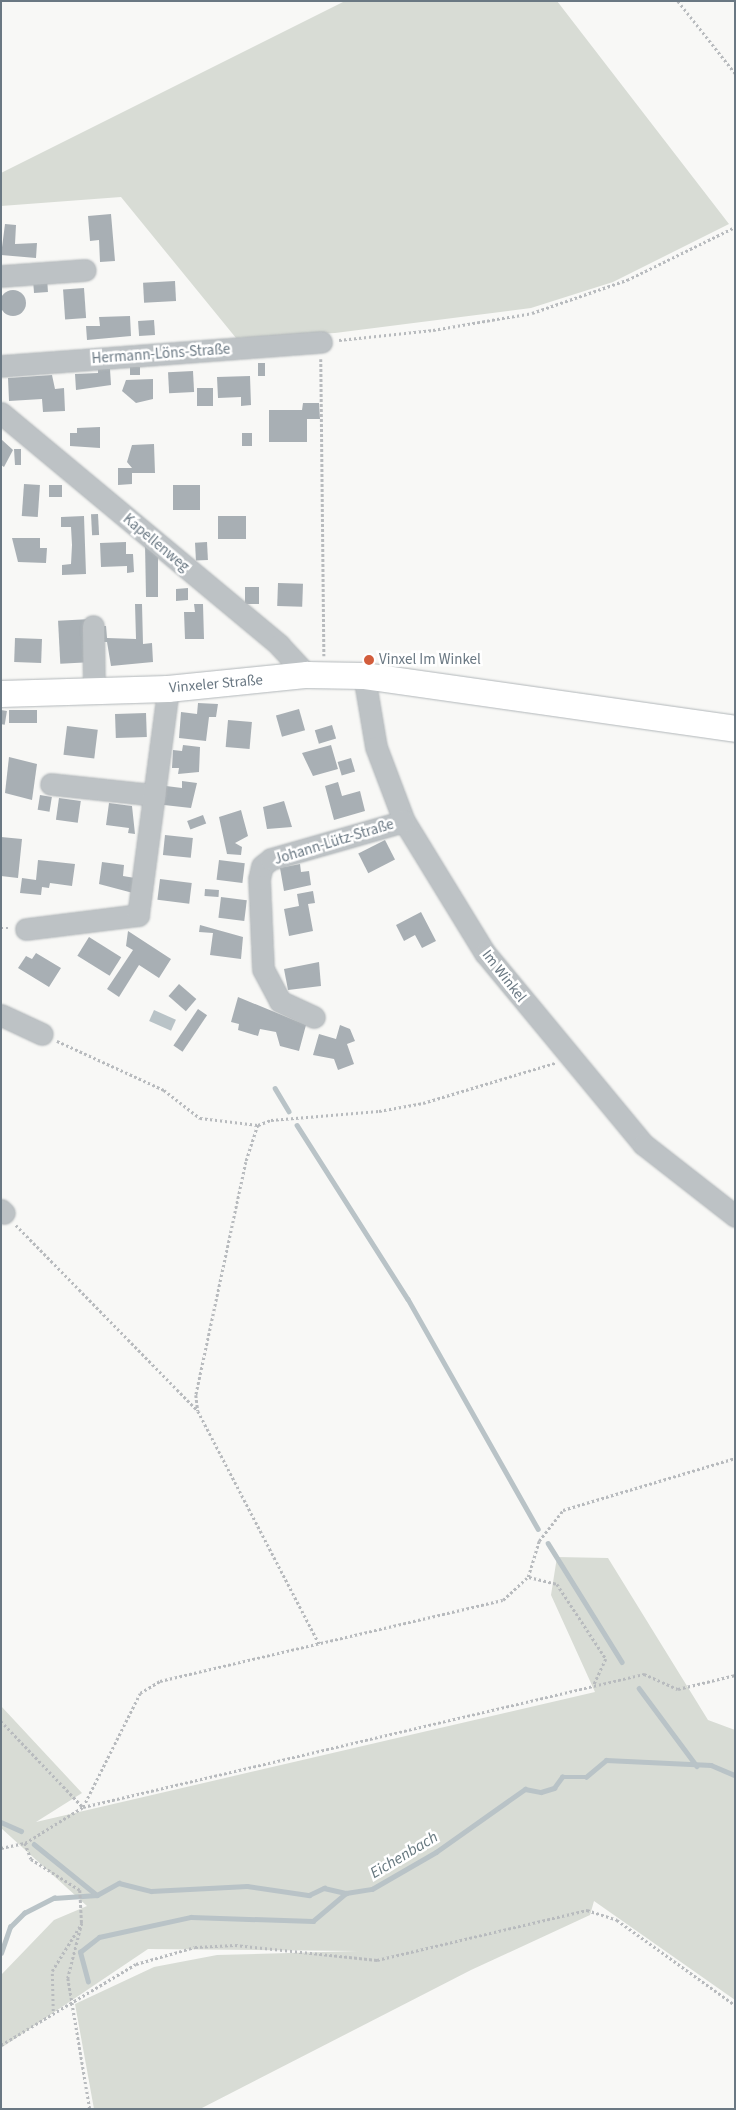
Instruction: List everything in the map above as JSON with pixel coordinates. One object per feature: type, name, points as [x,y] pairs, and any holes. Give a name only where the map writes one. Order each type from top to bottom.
[{"type":"main road","name":"Vinxeler Straße","points":[[1,694],[168,689],[316,669],[735,729]]},
{"type":"street","points":[[1,276],[85,270]]},
{"type":"street","name":"Hermann-Löns-Straße","points":[[1,366],[321,342]]},
{"type":"street","name":"Kapellenweg","points":[[1,413],[279,645],[316,669]]},
{"type":"street","points":[[93,626],[94,692]]},
{"type":"street","name":"Im Winkel","points":[[364,676],[376,747],[404,821],[485,953],[568,1058],[643,1144],[735,1216]]},
{"type":"street","points":[[26,929],[138,915],[168,689]]},
{"type":"street","points":[[50,784],[154,795]]},
{"type":"street","name":"Johann-Lütz-Straße","points":[[314,1017],[280,1001],[263,969],[259,880],[262,866],[271,859],[404,821]]},
{"type":"street","points":[[1,1015],[42,1034]]},
{"type":"path","points":[[678,1],[735,73]]},
{"type":"path","points":[[316,669],[321,342],[433,330],[532,313],[627,280],[735,227]]},
{"type":"path","points":[[42,1034],[164,1090],[200,1118],[258,1125],[271,1120],[379,1111],[422,1102],[568,1058]]},
{"type":"path","points":[[198,1412],[196,1395],[224,1263],[258,1125]]},
{"type":"path","points":[[3,1211],[198,1412],[320,1645]]},
{"type":"path","points":[[83,1807],[140,1693],[160,1681],[320,1645],[503,1600],[528,1577],[545,1529],[570,1506],[735,1458]]},
{"type":"path","points":[[528,1577],[557,1584],[606,1659],[594,1685]]},
{"type":"path","points":[[1,1848],[26,1843],[83,1807],[594,1685],[644,1674],[678,1689],[735,1675]]},
{"type":"path","points":[[1,1721],[83,1807]]},
{"type":"path","points":[[26,1843],[31,1859],[80,1890],[82,1923],[68,1978],[70,2000],[90,2109]]},
{"type":"path","points":[[1,2045],[70,2000],[136,1964],[195,1947],[235,1945],[377,1960],[587,1910],[617,1920],[735,2005]]},
{"type":"path","points":[[53,2011],[52,1971],[82,1923]]},
{"type":"shaded area","points":[[345,1],[557,1],[729,224],[613,282],[531,308],[335,333],[236,338],[121,197],[1,206],[1,173]]},
{"type":"shaded area","points":[[154,1010],[176,1020],[171,1031],[149,1021]]},
{"type":"shaded area","points":[[557,1557],[608,1558],[708,1720],[735,1730],[735,2000],[594,1901],[590,1915],[471,1970],[200,2109],[94,2109],[75,2004],[154,1967],[217,1955],[358,1951],[148,1949],[1,2048],[1,1975],[54,1920],[87,1906],[1,1828],[1,1706],[82,1793],[36,1822],[595,1692],[551,1595]]},
{"type":"building","points":[[111,214],[115,261],[100,262],[99,240],[90,241],[88,216]]},
{"type":"building","points":[[5,224],[16,225],[15,244],[37,243],[36,258],[1,255]]},
{"type":"building","points":[[47,278],[48,292],[34,293],[33,279]]},
{"type":"building","points":[[175,281],[176,301],[144,303],[143,283]]},
{"type":"building","points":[[84,288],[86,318],[65,319],[63,289]]},
{"type":"building","points":[[13,290],[22,294],[26,303],[22,312],[13,316],[4,312],[0,303],[4,294]]},
{"type":"building","points":[[130,316],[131,336],[87,340],[86,326],[100,326],[99,317]]},
{"type":"building","points":[[154,320],[155,335],[139,336],[138,321]]},
{"type":"building","points":[[258,363],[265,363],[265,376],[258,376]]},
{"type":"building","points":[[130,367],[140,367],[140,375],[130,375]]},
{"type":"building","points":[[98,369],[110,369],[111,385],[76,390],[75,374],[98,373]]},
{"type":"building","points":[[193,371],[194,392],[169,393],[168,372]]},
{"type":"building","points":[[52,375],[55,389],[64,388],[65,411],[43,412],[42,399],[9,401],[8,378]]},
{"type":"building","points":[[250,376],[251,405],[241,406],[241,397],[218,398],[217,377]]},
{"type":"building","points":[[153,379],[153,399],[136,403],[122,391],[126,380]]},
{"type":"building","points":[[197,388],[213,388],[213,406],[197,406]]},
{"type":"building","points":[[303,403],[319,403],[320,419],[307,419],[307,442],[269,442],[269,410],[302,410]]},
{"type":"building","points":[[100,427],[100,448],[70,446],[70,433],[77,433],[77,428]]},
{"type":"building","points":[[242,433],[252,433],[252,446],[242,446]]},
{"type":"building","points":[[1,439],[13,450],[4,467],[1,465]]},
{"type":"building","points":[[154,444],[155,473],[132,473],[132,484],[118,485],[118,468],[132,468],[127,462],[132,445]]},
{"type":"building","points":[[14,449],[21,449],[21,465],[15,465]]},
{"type":"building","points":[[24,484],[40,485],[38,517],[22,516]]},
{"type":"building","points":[[49,485],[62,485],[62,497],[49,497]]},
{"type":"building","points":[[173,485],[200,485],[200,510],[173,510]]},
{"type":"building","points":[[91,514],[98,514],[99,535],[92,535]]},
{"type":"building","points":[[84,516],[86,574],[62,575],[62,565],[71,564],[72,545],[71,527],[61,527],[61,517]]},
{"type":"building","points":[[218,516],[246,516],[246,539],[218,539]]},
{"type":"building","points":[[12,538],[40,538],[40,548],[47,548],[46,563],[18,562]]},
{"type":"building","points":[[126,542],[126,554],[133,554],[134,572],[127,573],[127,566],[101,567],[100,543]]},
{"type":"building","points":[[207,542],[208,560],[196,561],[195,543]]},
{"type":"building","points":[[145,544],[158,552],[158,597],[146,597]]},
{"type":"building","points":[[278,583],[303,584],[302,607],[277,606]]},
{"type":"building","points":[[245,587],[259,587],[259,604],[245,604]]},
{"type":"building","points":[[188,588],[188,600],[176,601],[176,589]]},
{"type":"building","points":[[135,604],[142,604],[143,644],[152,643],[153,662],[111,666],[107,642],[99,642],[98,626],[106,626],[107,638],[136,639]]},
{"type":"building","points":[[194,604],[203,604],[204,639],[185,639],[184,612],[195,612]]},
{"type":"building","points":[[91,619],[93,662],[60,664],[58,621]]},
{"type":"building","points":[[15,638],[42,639],[41,663],[14,662]]},
{"type":"building","points":[[198,703],[218,704],[216,717],[209,717],[206,741],[179,738],[181,712],[197,714]]},
{"type":"building","points":[[299,709],[305,730],[282,737],[276,716]]},
{"type":"building","points":[[1,710],[7,711],[5,725],[1,724]]},
{"type":"building","points":[[9,710],[37,710],[37,723],[9,723]]},
{"type":"building","points":[[146,713],[147,737],[116,738],[115,714]]},
{"type":"building","points":[[228,720],[252,722],[250,749],[226,747]]},
{"type":"building","points":[[332,725],[336,738],[319,744],[315,730]]},
{"type":"building","points":[[67,726],[98,730],[94,759],[63,755]]},
{"type":"building","points":[[183,745],[200,747],[199,772],[178,774],[179,768],[172,768],[173,750],[182,751]]},
{"type":"building","points":[[331,745],[338,769],[313,776],[302,753]]},
{"type":"building","points":[[9,757],[37,764],[32,800],[5,793]]},
{"type":"building","points":[[351,758],[355,771],[342,775],[338,762]]},
{"type":"building","points":[[182,781],[197,783],[191,808],[164,805],[166,786],[182,788]]},
{"type":"building","points":[[338,782],[342,796],[360,791],[365,811],[334,820],[325,786]]},
{"type":"building","points":[[40,795],[52,797],[50,812],[38,810]]},
{"type":"building","points":[[59,798],[81,801],[78,823],[56,820]]},
{"type":"building","points":[[284,801],[292,827],[267,829],[263,807]]},
{"type":"building","points":[[109,803],[132,806],[135,834],[128,833],[129,828],[106,825]]},
{"type":"building","points":[[241,810],[248,836],[235,843],[242,847],[241,855],[227,854],[219,817]]},
{"type":"building","points":[[203,815],[206,823],[190,829],[187,821]]},
{"type":"building","points":[[165,835],[193,838],[191,858],[163,855]]},
{"type":"building","points":[[1,837],[22,839],[18,878],[1,876]]},
{"type":"building","points":[[385,840],[395,860],[368,873],[358,854]]},
{"type":"building","points":[[38,860],[75,864],[72,886],[50,883],[49,888],[42,887],[41,895],[20,893],[22,878],[36,880]]},
{"type":"building","points":[[219,860],[245,863],[242,883],[217,880]]},
{"type":"building","points":[[102,862],[124,865],[123,876],[135,878],[133,893],[99,884]]},
{"type":"building","points":[[300,864],[301,872],[309,871],[311,885],[284,891],[280,868]]},
{"type":"building","points":[[160,879],[192,883],[189,904],[157,900]]},
{"type":"building","points":[[205,889],[219,890],[218,897],[205,896]]},
{"type":"building","points":[[313,891],[315,903],[308,904],[313,931],[289,936],[284,909],[299,906],[297,894]]},
{"type":"building","points":[[221,897],[247,900],[244,921],[218,918]]},
{"type":"building","points":[[421,912],[436,941],[422,948],[415,935],[404,941],[396,925]]},
{"type":"building","points":[[200,925],[243,937],[241,959],[210,955],[213,933],[199,932]]},
{"type":"building","points":[[128,931],[171,959],[159,978],[139,965],[119,997],[107,989],[133,950],[126,946]]},
{"type":"building","points":[[89,937],[121,957],[110,976],[77,956]]},
{"type":"building","points":[[36,953],[61,968],[49,987],[18,968],[26,956],[32,959]]},
{"type":"building","points":[[319,962],[321,986],[288,990],[284,969]]},
{"type":"building","points":[[179,984],[196,999],[186,1011],[169,996]]},
{"type":"building","points":[[238,997],[306,1025],[299,1051],[280,1046],[276,1032],[260,1029],[258,1036],[238,1030],[239,1024],[231,1022]]},
{"type":"building","points":[[198,1009],[207,1015],[183,1052],[173,1045]]},
{"type":"building","points":[[340,1025],[350,1029],[355,1041],[347,1044],[354,1064],[338,1070],[334,1059],[313,1055],[319,1034],[336,1039]]},
{"type":"waterway","points":[[275,1088],[289,1111]]},
{"type":"waterway","points":[[297,1125],[408,1299],[538,1529]]},
{"type":"waterway","points":[[548,1543],[622,1662]]},
{"type":"waterway","points":[[639,1688],[697,1766]]},
{"type":"waterway","name":"Eichenbach","points":[[1,1953],[10,1927],[24,1913],[54,1898],[97,1895],[119,1883],[151,1891],[247,1886],[309,1895],[324,1888],[346,1893],[372,1889],[436,1852],[525,1789],[541,1792],[554,1788],[562,1777],[586,1777],[606,1760],[711,1765],[735,1775]]},
{"type":"waterway","points":[[1,1822],[21,1831]]},
{"type":"waterway","points":[[34,1844],[97,1895]]},
{"type":"waterway","points":[[88,1982],[80,1952],[99,1937],[191,1917],[313,1921],[346,1893]]},
{"type":"place","name":"Vinxel Im Winkel","points":[[369,660]]}]
